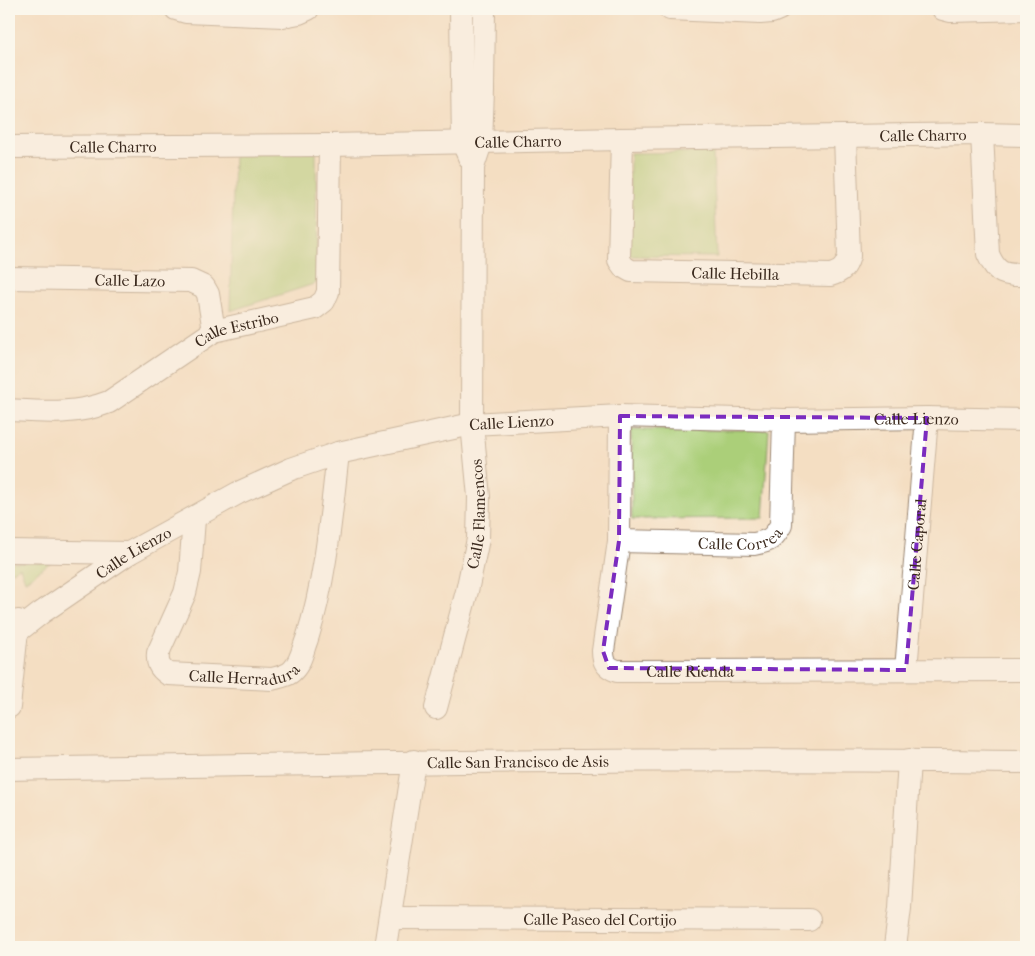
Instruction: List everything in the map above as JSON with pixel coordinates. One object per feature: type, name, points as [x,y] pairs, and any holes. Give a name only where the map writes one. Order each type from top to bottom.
[{"type":"street","points":[[176,9],[186,12],[283,16],[308,9]]},
{"type":"street","name":"Calle Flamencos","points":[[436,708],[467,592],[478,538],[479,497],[472,424],[473,167],[462,9]]},
{"type":"street","name":"Calle Flamencos","points":[[472,143],[483,90],[484,9]]},
{"type":"street","points":[[670,9],[760,13],[779,9]]},
{"type":"street","points":[[943,9],[951,11],[1026,9]]},
{"type":"street","points":[[982,134],[988,254],[994,266],[1001,273],[1026,275]]},
{"type":"street","name":"Calle Charro","points":[[9,146],[330,145],[622,138],[1026,135]]},
{"type":"street","name":"Calle Hebilla","points":[[622,138],[619,260],[624,267],[631,271],[830,275],[840,272],[847,265],[849,256],[845,136]]},
{"type":"street","name":"Calle Estribo","points":[[9,410],[63,412],[94,408],[109,402],[214,331],[315,308],[324,301],[328,292],[330,145]]},
{"type":"street","name":"Calle Lazo","points":[[9,278],[191,281],[204,287],[208,294],[214,331]]},
{"type":"street","name":"Calle Lienzo","points":[[13,627],[41,613],[129,554],[238,493],[291,469],[338,453],[472,424],[620,416],[784,420],[927,418],[1026,420]]},
{"type":"street","name":"Calle Rienda","points":[[620,416],[619,541],[603,651],[603,661],[609,668],[617,671],[1026,670]]},
{"type":"street","name":"Calle Caporal","points":[[906,670],[927,418]]},
{"type":"street","name":"Calle Correa","points":[[619,541],[754,544],[767,542],[776,535],[781,525],[784,420]]},
{"type":"street","name":"Calle Herradura","points":[[194,518],[190,572],[187,586],[158,653],[157,661],[161,669],[168,674],[272,679],[292,672],[299,663],[314,616],[321,583],[338,453]]},
{"type":"street","points":[[9,551],[129,554]]},
{"type":"street","points":[[9,707],[13,627]]},
{"type":"street","points":[[895,947],[900,908],[910,760]]},
{"type":"street","name":"Calle San Francisco de Asis","points":[[9,768],[414,762],[910,760],[1026,762]]},
{"type":"street","points":[[385,947],[414,762]]},
{"type":"street","name":"Calle Paseo del Cortijo","points":[[390,918],[809,920]]},
{"type":"highlighted area","points":[[620,416],[927,418],[906,670],[609,668],[603,651],[619,541]]},
{"type":"green space","points":[[316,152],[317,283],[230,311],[234,153]]},
{"type":"green space","points":[[713,152],[717,257],[629,256],[630,153]]},
{"type":"green space","points":[[631,430],[769,430],[763,518],[632,519]]},
{"type":"green space","points":[[9,562],[51,562],[25,581],[20,567],[9,573]]}]
